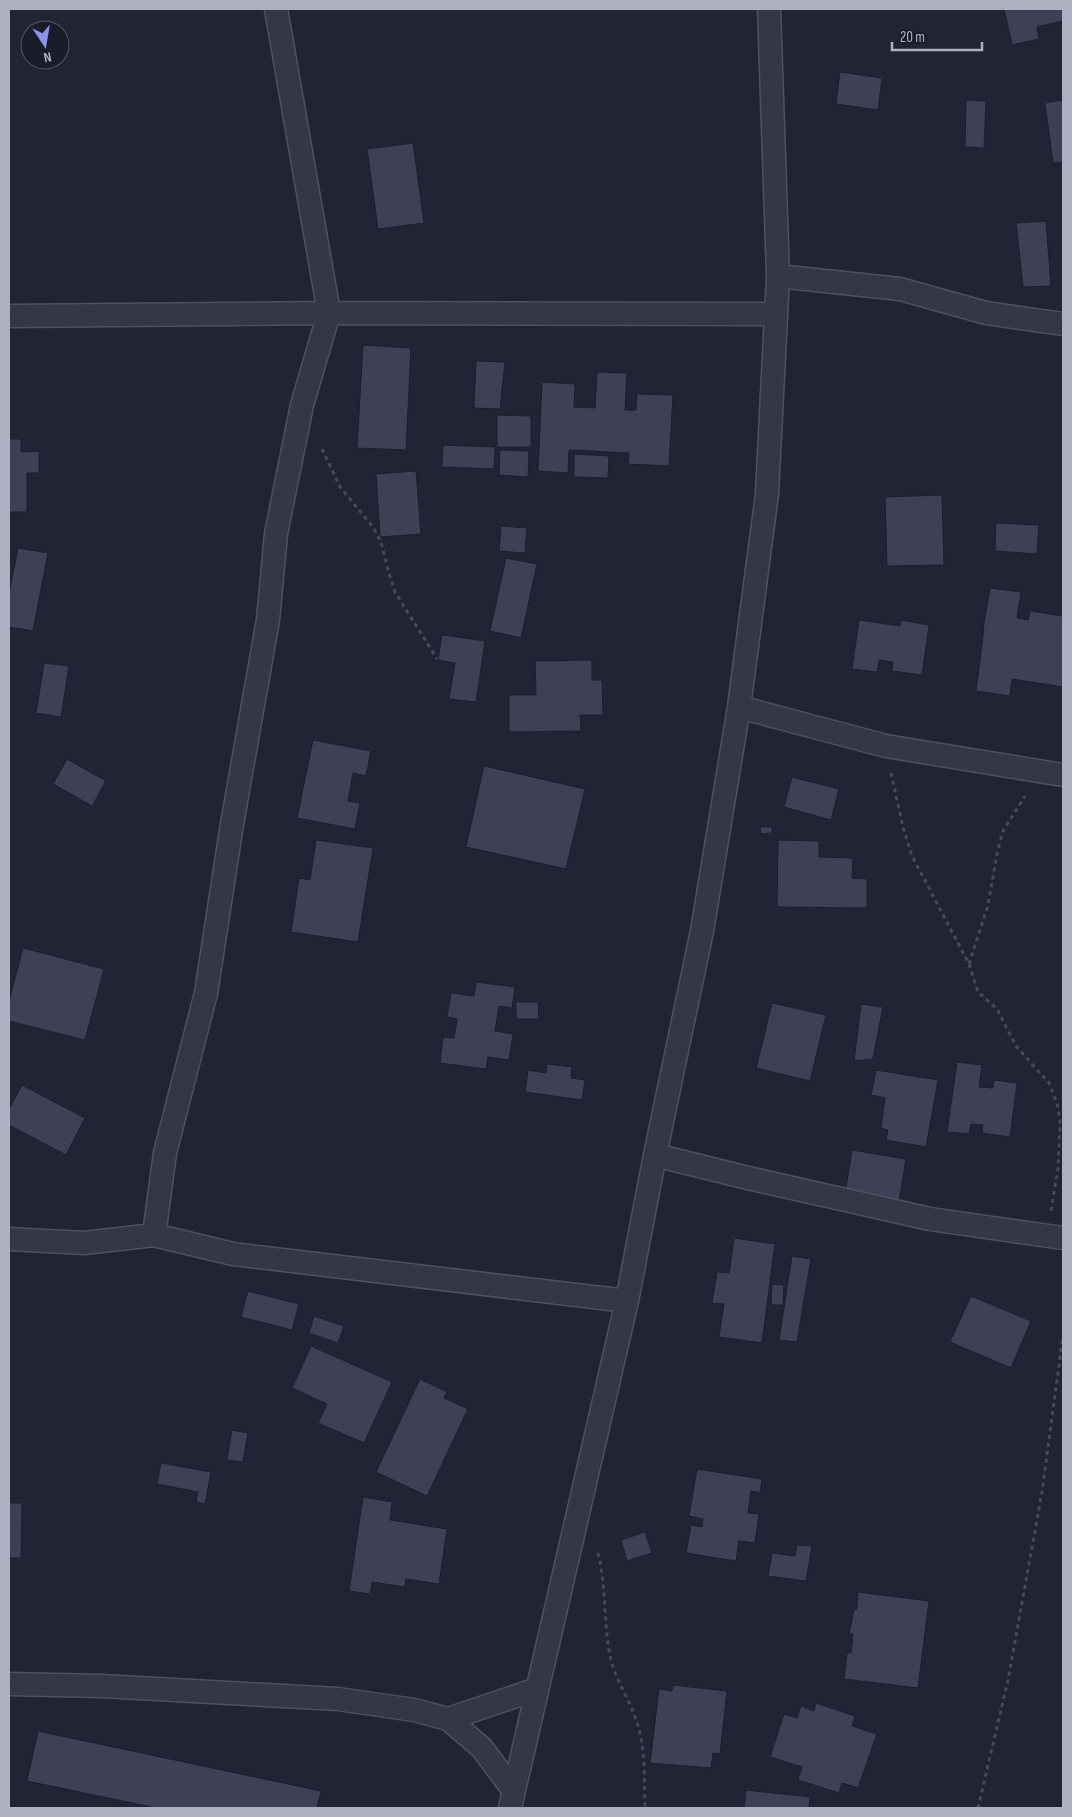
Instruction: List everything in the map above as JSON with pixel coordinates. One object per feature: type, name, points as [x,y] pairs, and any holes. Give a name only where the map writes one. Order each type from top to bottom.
[{"type":"street","points":[[154,1235],[165,1153],[206,993],[232,824],[268,620],[276,534],[302,405],[329,313],[276,9]]},
{"type":"street","points":[[512,1800],[627,1301],[655,1155],[702,931],[739,707],[767,494],[778,276],[769,9]]},
{"type":"street","points":[[778,276],[900,289],[986,313],[1063,324]]},
{"type":"street","points":[[9,316],[329,313],[776,314]]},
{"type":"street","points":[[739,707],[886,746],[1052,773]]},
{"type":"street","points":[[655,1155],[930,1219],[1055,1237]]},
{"type":"street","points":[[9,1239],[84,1243],[154,1235],[233,1254],[627,1301]]},
{"type":"street","points":[[9,1684],[102,1686],[338,1699],[414,1710],[448,1719],[482,1748],[512,1800]]},
{"type":"street","points":[[448,1719],[537,1689]]},
{"type":"path","points":[[302,405],[340,487],[373,527],[381,542],[395,592],[437,659]]},
{"type":"path","points":[[886,746],[902,827],[912,856],[969,964],[978,992],[997,1009],[1016,1046],[1049,1083],[1057,1103],[1060,1122],[1055,1237]]},
{"type":"path","points":[[969,964],[988,905],[1003,830],[1052,773]]},
{"type":"path","points":[[978,1808],[1008,1680],[1042,1492],[1063,1335]]},
{"type":"path","points":[[597,1550],[602,1568],[611,1661],[636,1718],[643,1752],[645,1808]]},
{"type":"building","points":[[1004,9],[1063,9],[1063,21],[1037,27],[1039,39],[1012,45]]},
{"type":"building","points":[[840,72],[882,78],[878,110],[836,104]]},
{"type":"building","points":[[966,100],[986,101],[984,148],[965,147]]},
{"type":"building","points":[[1063,100],[1063,162],[1053,163],[1045,103]]},
{"type":"building","points":[[413,143],[424,223],[378,229],[367,149]]},
{"type":"building","points":[[1046,221],[1051,286],[1023,287],[1016,223]]},
{"type":"building","points":[[363,345],[411,348],[406,450],[357,448]]},
{"type":"building","points":[[476,361],[505,362],[500,409],[474,408]]},
{"type":"building","points":[[597,372],[627,373],[625,410],[636,410],[637,394],[673,395],[669,466],[628,464],[629,453],[569,450],[568,473],[538,471],[542,382],[575,384],[574,407],[595,408]]},
{"type":"building","points":[[497,415],[531,416],[531,447],[497,447]]},
{"type":"building","points":[[9,439],[21,439],[21,452],[39,451],[39,473],[27,473],[27,512],[9,512]]},
{"type":"building","points":[[443,445],[495,447],[494,469],[442,467]]},
{"type":"building","points":[[500,450],[529,451],[528,477],[499,475]]},
{"type":"building","points":[[574,454],[609,456],[608,478],[574,477]]},
{"type":"building","points":[[416,471],[421,534],[380,537],[376,474]]},
{"type":"building","points":[[942,495],[944,565],[887,566],[885,497]]},
{"type":"building","points":[[996,523],[1039,525],[1037,554],[995,551]]},
{"type":"building","points":[[501,526],[527,528],[525,553],[499,551]]},
{"type":"building","points":[[18,548],[48,553],[33,631],[9,627],[9,593]]},
{"type":"building","points":[[506,558],[537,564],[521,638],[490,631]]},
{"type":"building","points":[[990,588],[1021,592],[1017,618],[1028,620],[1030,611],[1063,616],[1063,687],[1012,679],[1010,696],[976,691],[983,628]]},
{"type":"building","points":[[859,620],[900,626],[901,620],[929,625],[922,675],[892,671],[893,662],[879,660],[877,672],[852,669]]},
{"type":"building","points":[[442,635],[485,641],[476,702],[449,699],[455,663],[438,660]]},
{"type":"building","points":[[592,660],[592,680],[602,680],[603,715],[580,715],[581,731],[509,732],[509,695],[536,695],[535,661]]},
{"type":"building","points":[[44,663],[69,666],[61,717],[36,713]]},
{"type":"building","points":[[313,740],[371,751],[366,776],[353,773],[348,801],[360,803],[355,829],[297,818]]},
{"type":"building","points":[[67,759],[106,781],[92,806],[53,784]]},
{"type":"building","points":[[484,766],[585,789],[566,869],[466,847]]},
{"type":"building","points":[[792,777],[839,789],[831,820],[784,807]]},
{"type":"building","points":[[760,827],[772,827],[772,833],[761,834]]},
{"type":"building","points":[[316,840],[373,848],[358,942],[291,932],[299,878],[310,880]]},
{"type":"building","points":[[778,840],[819,841],[819,857],[853,858],[852,878],[867,879],[867,908],[777,907]]},
{"type":"building","points":[[23,948],[104,969],[85,1040],[9,1021],[9,1001]]},
{"type":"building","points":[[476,982],[515,987],[512,1008],[499,1006],[495,1031],[513,1034],[509,1060],[488,1057],[486,1069],[440,1063],[443,1037],[454,1038],[457,1019],[447,1017],[451,993],[474,996]]},
{"type":"building","points":[[516,1002],[538,1002],[539,1019],[516,1019]]},
{"type":"building","points":[[772,1003],[826,1015],[810,1081],[756,1068]]},
{"type":"building","points":[[861,1004],[883,1007],[873,1059],[854,1061]]},
{"type":"building","points":[[957,1062],[982,1065],[979,1087],[993,1088],[994,1080],[1017,1083],[1010,1137],[982,1133],[983,1125],[971,1124],[969,1134],[947,1132]]},
{"type":"building","points":[[547,1064],[572,1067],[571,1078],[585,1080],[582,1100],[525,1092],[528,1070],[546,1073]]},
{"type":"building","points":[[876,1070],[938,1080],[926,1147],[886,1140],[888,1130],[881,1128],[885,1098],[871,1095]]},
{"type":"building","points":[[22,1085],[85,1118],[66,1155],[9,1125],[9,1109]]},
{"type":"building","points":[[852,1150],[906,1159],[899,1202],[845,1194]]},
{"type":"building","points":[[734,1238],[775,1244],[762,1343],[719,1337],[724,1304],[712,1303],[717,1272],[729,1273]]},
{"type":"building","points":[[792,1256],[811,1259],[797,1342],[779,1340]]},
{"type":"building","points":[[772,1284],[784,1285],[783,1305],[771,1305]]},
{"type":"building","points":[[248,1291],[299,1304],[292,1330],[241,1317]]},
{"type":"building","points":[[971,1296],[1031,1321],[1011,1368],[950,1342]]},
{"type":"building","points":[[314,1316],[344,1326],[338,1343],[309,1333]]},
{"type":"building","points":[[311,1346],[392,1382],[364,1443],[318,1423],[327,1404],[292,1388]]},
{"type":"building","points":[[420,1379],[447,1392],[444,1398],[468,1409],[427,1496],[376,1472]]},
{"type":"building","points":[[232,1430],[248,1433],[243,1462],[227,1460]]},
{"type":"building","points":[[161,1463],[211,1472],[205,1504],[196,1502],[198,1492],[157,1484]]},
{"type":"building","points":[[697,1469],[762,1479],[760,1493],[751,1491],[748,1513],[759,1514],[755,1543],[739,1541],[736,1561],[686,1553],[691,1525],[702,1527],[703,1519],[689,1516]]},
{"type":"building","points":[[363,1497],[392,1502],[390,1520],[447,1529],[439,1584],[406,1579],[405,1587],[372,1582],[370,1594],[349,1591]]},
{"type":"building","points":[[9,1503],[22,1503],[21,1558],[9,1558]]},
{"type":"building","points":[[645,1532],[652,1553],[627,1561],[621,1540]]},
{"type":"building","points":[[797,1545],[812,1546],[806,1581],[768,1576],[772,1553],[795,1556]]},
{"type":"building","points":[[858,1592],[929,1601],[918,1688],[844,1679],[847,1653],[851,1653],[853,1634],[849,1634],[854,1609],[857,1609]]},
{"type":"building","points":[[673,1685],[727,1691],[720,1754],[713,1753],[711,1768],[650,1763],[659,1689],[672,1691]]},
{"type":"building","points":[[816,1703],[855,1716],[852,1726],[877,1734],[858,1788],[842,1783],[839,1793],[798,1780],[802,1767],[770,1757],[784,1714],[797,1718],[801,1706],[814,1711]]},
{"type":"building","points":[[38,1731],[321,1791],[317,1808],[156,1808],[27,1781]]},
{"type":"building","points":[[746,1790],[810,1797],[809,1808],[744,1808]]}]
